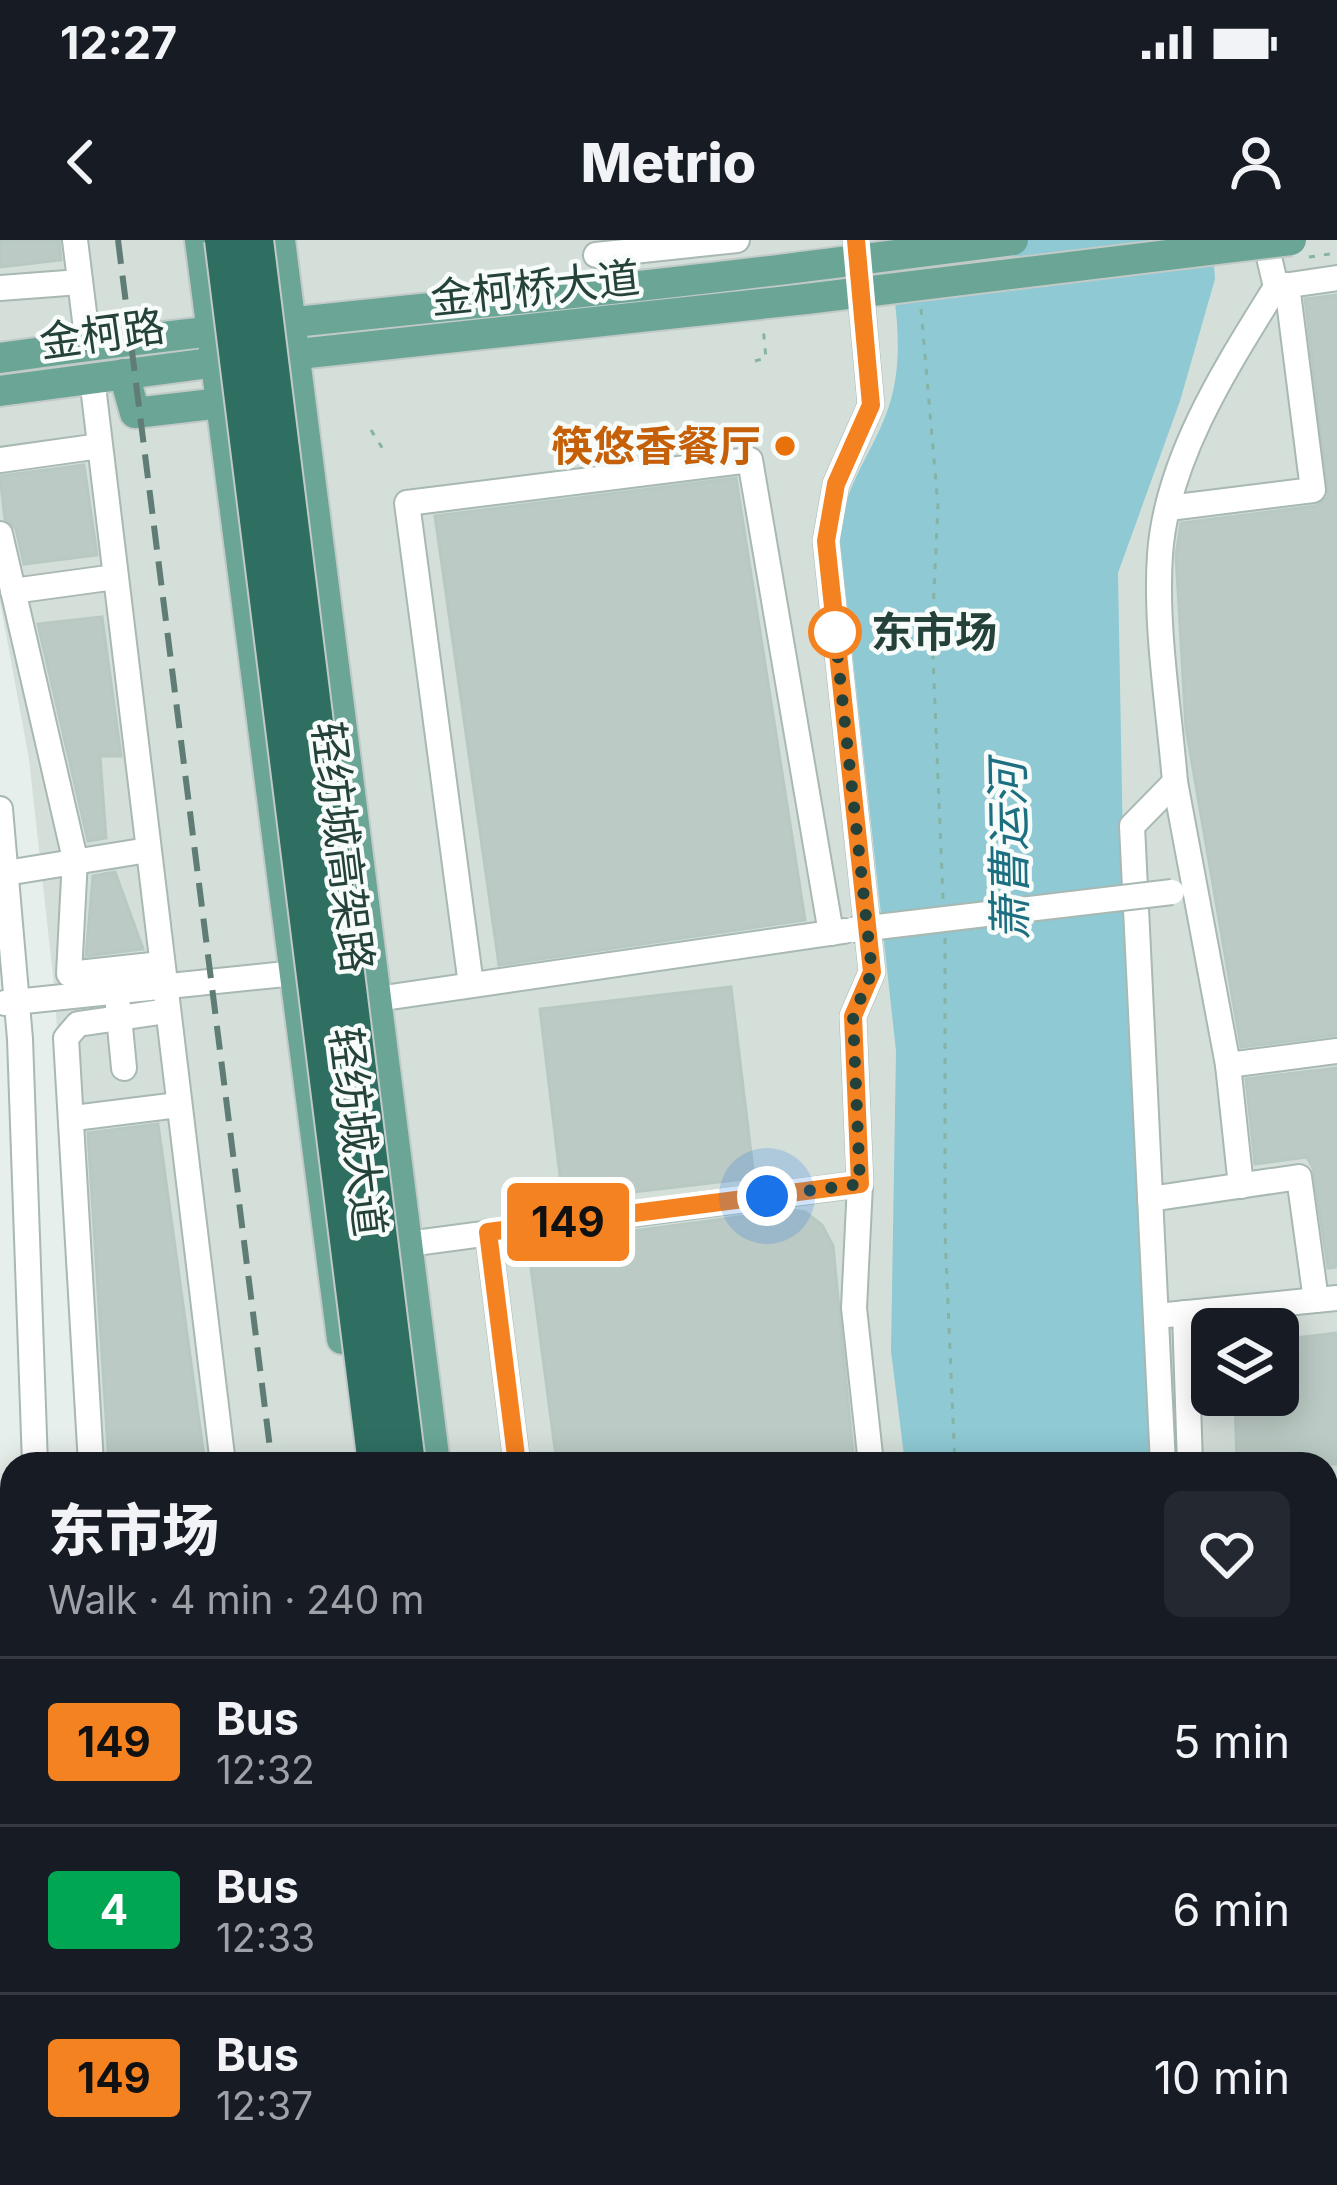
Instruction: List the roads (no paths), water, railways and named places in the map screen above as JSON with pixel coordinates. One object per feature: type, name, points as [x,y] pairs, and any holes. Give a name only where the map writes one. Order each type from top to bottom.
[{"type":"highway","name":"轻纺城高架路","points":[[223,240],[374,1452]]},
{"type":"highway","name":"轻纺城高架路","points":[[256,240],[406,1452]]},
{"type":"main road","name":"轻纺城大道","points":[[200,240],[357,1452]]},
{"type":"main road","name":"轻纺城大道","points":[[280,240],[434,1452]]},
{"type":"main road","name":"金柯桥大道","points":[[211,328],[599,292],[1013,240]]},
{"type":"main road","name":"金柯桥大道","points":[[215,361],[806,299],[1291,240]]},
{"type":"main road","name":"金柯路","points":[[0,358],[211,328]]},
{"type":"main road","name":"金柯路","points":[[0,391],[215,361]]},
{"type":"main road","points":[[124,374],[127,398],[135,412],[221,403]]},
{"type":"street","points":[[75,240],[88,346]]},
{"type":"street","points":[[599,292],[595,247],[737,240]]},
{"type":"street","points":[[856,240],[871,405],[836,484],[826,541],[872,972],[853,1016],[860,1184],[854,1308],[871,1452]]},
{"type":"street","points":[[1169,508],[1313,490],[1282,286],[1265,240]]},
{"type":"street","points":[[1282,286],[1337,278]]},
{"type":"street","points":[[0,288],[80,282]]},
{"type":"street","points":[[1241,1186],[1228,1065],[1175,782],[1160,554],[1190,444],[1282,286]]},
{"type":"street","points":[[92,378],[221,1452]]},
{"type":"street","points":[[0,460],[100,446]]},
{"type":"street","points":[[471,985],[407,503],[750,460],[842,931]]},
{"type":"street","points":[[0,534],[75,859],[68,974],[164,988]]},
{"type":"street","points":[[13,590],[115,577]]},
{"type":"street","points":[[1162,1452],[1132,826],[1175,782]]},
{"type":"street","points":[[0,809],[35,1452]]},
{"type":"street","points":[[5,873],[148,850]]},
{"type":"street","points":[[377,999],[842,931],[1172,892]]},
{"type":"street","points":[[8,1002],[295,973]]},
{"type":"street","points":[[90,1452],[66,1038],[78,1024],[119,1018],[164,988]]},
{"type":"street","points":[[118,992],[124,1068]]},
{"type":"street","points":[[1228,1065],[1337,1051]]},
{"type":"street","points":[[74,1118],[178,1105]]},
{"type":"street","points":[[1150,1199],[1299,1177],[1326,1299],[1156,1316]]},
{"type":"street","points":[[408,1244],[860,1184]]},
{"type":"street","points":[[488,1232],[516,1452]]},
{"type":"street","points":[[0,1268],[28,1265]]},
{"type":"street","points":[[1185,1313],[1190,1452]]},
{"type":"water","name":"萧曹运河","points":[[886,240],[1212,240],[1215,279],[1180,401],[1118,573],[1123,849],[1141,1140],[1149,1452],[904,1452],[891,1351],[896,1051],[840,541],[845,505],[894,388],[897,325]]},
{"type":"railway","points":[[118,240],[270,1452]]},
{"type":"place","name":"筷悠香餐厅","points":[[785,446]]},
{"type":"place","name":"东市场","points":[[835,632]]}]
